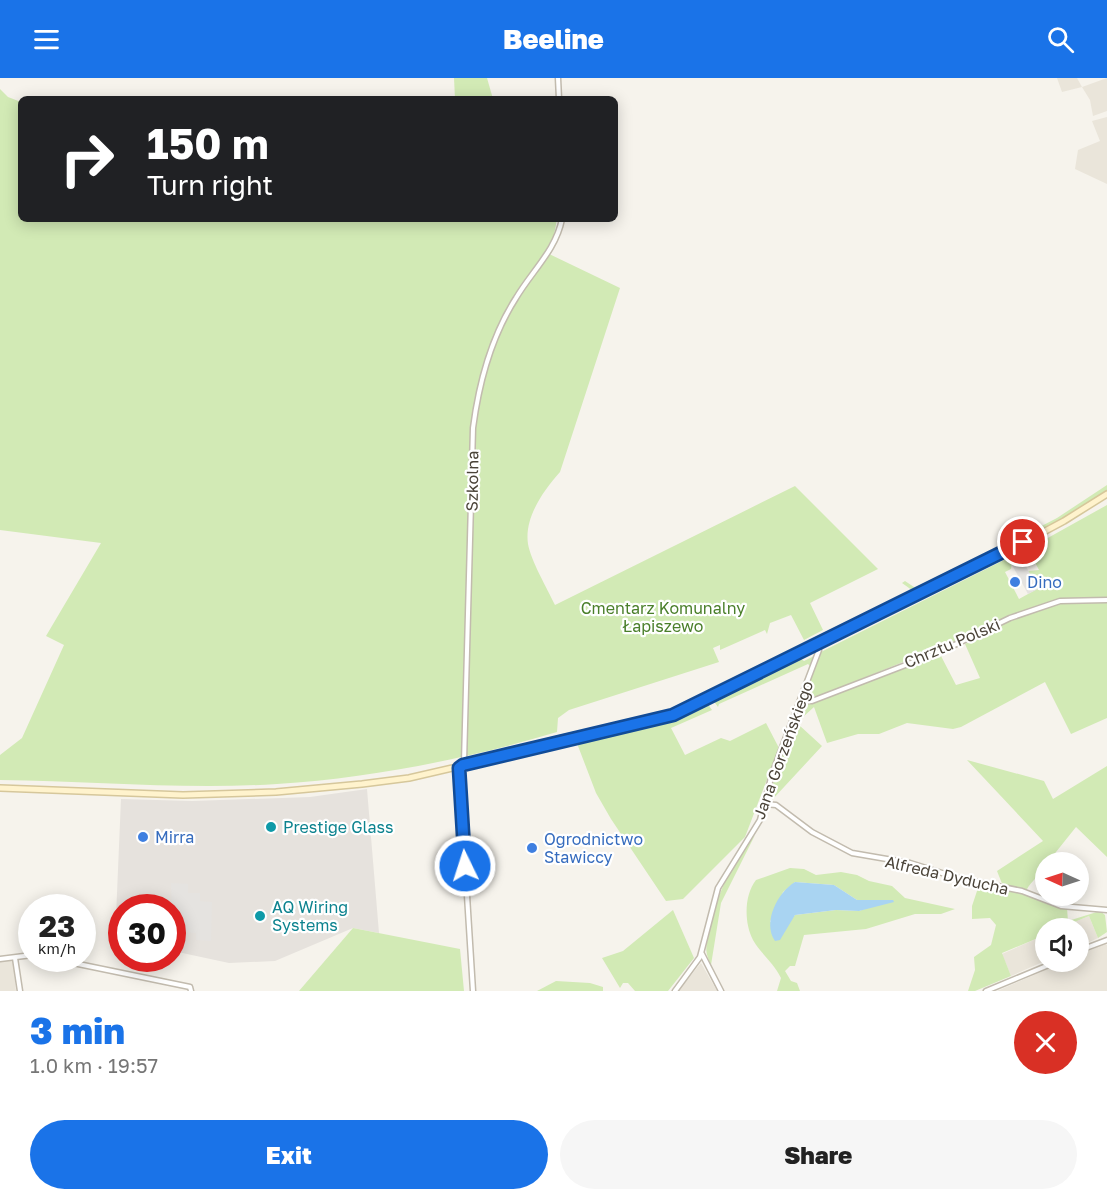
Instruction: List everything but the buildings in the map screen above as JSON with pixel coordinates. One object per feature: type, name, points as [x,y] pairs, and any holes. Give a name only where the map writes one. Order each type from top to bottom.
[{"type":"main road","points":[[0,788],[183,795],[276,792],[390,781],[673,715],[1064,522],[1107,495]]},
{"type":"street","points":[[558,78],[559,96]]},
{"type":"street","name":"Szkolna","points":[[473,991],[459,768],[463,765],[473,444],[477,402],[482,376],[498,332],[515,299],[552,247],[561,222]]},
{"type":"street","name":"Chrztu Polski","points":[[800,702],[812,700],[942,651],[1010,618],[1060,601],[1107,600]]},
{"type":"street","name":"Jana Gorzeńskiego","points":[[702,953],[718,888],[760,820],[772,774],[819,650],[817,645]]},
{"type":"street","name":"Alfreda Dyducha","points":[[765,804],[776,805],[812,832],[852,853],[910,863],[958,878],[1022,891],[1061,906],[1107,909]]},
{"type":"street","points":[[1089,947],[1107,940]]},
{"type":"street","points":[[675,991],[702,953],[721,991]]},
{"type":"street","points":[[0,958],[18,958]]},
{"type":"street","points":[[15,958],[20,991]]},
{"type":"street","points":[[96,968],[190,987],[191,991]]},
{"type":"street","points":[[986,991],[1035,971]]},
{"type":"shaded area","points":[[1057,78],[1077,78],[1082,87],[1062,92]]},
{"type":"shaded area","points":[[1107,78],[1107,111],[1093,116],[1090,100],[1082,87]]},
{"type":"shaded area","points":[[1107,117],[1107,184],[1075,169],[1078,150],[1100,141],[1092,121]]},
{"type":"shaded area","points":[[1021,557],[1038,589],[1028,594],[1011,563]]},
{"type":"shaded area","points":[[367,789],[379,933],[353,928],[275,961],[229,963],[186,954],[186,894],[117,894],[121,799],[192,801],[310,797]]},
{"type":"shaded area","points":[[171,883],[188,884],[188,893],[200,893],[200,901],[212,902],[211,941],[196,940],[196,933],[186,933],[186,894],[171,894]]},
{"type":"shaded area","points":[[1089,916],[1098,938],[1089,942],[1089,918],[1084,918]]},
{"type":"shaded area","points":[[1035,939],[1035,965],[1011,976],[1002,954]]},
{"type":"shaded area","points":[[1107,945],[1107,991],[997,991],[1041,972],[1089,972],[1089,951]]},
{"type":"shaded area","points":[[0,961],[13,962],[16,991],[0,991]]},
{"type":"shaded area","points":[[701,963],[717,991],[678,991]]},
{"type":"green space","points":[[454,78],[487,78],[492,96],[455,96]]},
{"type":"green space","name":"Cmentarz Komunalny Łapiszewo","points":[[0,89],[8,97],[18,101],[18,222],[556,222],[554,235],[545,252],[620,288],[560,472],[536,505],[529,524],[530,551],[555,605],[795,486],[878,569],[810,603],[823,630],[804,640],[791,615],[770,623],[767,634],[765,630],[720,650],[720,645],[713,648],[719,662],[569,710],[558,718],[557,732],[488,751],[383,772],[277,784],[173,786],[0,780],[0,755],[22,738],[64,645],[46,636],[101,543],[0,530]]},
{"type":"green space","points":[[1107,485],[1107,491],[1048,528],[916,593],[902,583],[905,581],[917,589],[927,585],[1057,518]]},
{"type":"green space","points":[[1107,505],[1107,597],[1059,599],[819,696],[804,698],[821,652],[1022,551],[1028,565],[1025,566],[1021,558],[1012,562],[1011,569],[1005,572],[1019,599],[1037,589],[1028,571],[1039,570],[1028,549]]},
{"type":"green space","points":[[1060,602],[1107,602],[1107,718],[1071,734],[1045,682],[961,727],[953,729],[907,723],[879,734],[858,734],[827,743],[814,707],[803,717],[799,725],[822,746],[772,800],[769,797],[780,760],[803,703],[809,703],[934,655],[941,656],[956,685],[980,678],[965,644],[1016,617]]},
{"type":"green space","points":[[814,656],[810,666],[808,664],[719,704],[718,707],[713,700],[798,657],[804,661]]},
{"type":"green space","points":[[707,703],[712,710],[671,728],[685,755],[721,738],[730,741],[766,723],[779,748],[745,837],[683,899],[666,901],[596,793],[578,746],[579,741],[661,722]]},
{"type":"green space","points":[[654,715],[650,720],[494,755],[492,753],[562,734]]},
{"type":"green space","points":[[967,760],[1044,781],[1053,799],[1107,766],[1107,857],[1076,827],[1056,852],[1035,852],[1035,879],[1026,891],[1003,886],[997,871],[1043,841]]},
{"type":"green space","points":[[755,835],[721,903],[711,965],[706,947],[721,890],[732,868]]},
{"type":"green space","points":[[790,868],[804,869],[816,875],[841,872],[892,886],[905,898],[955,909],[941,914],[915,914],[866,929],[804,935],[795,966],[790,966],[785,971],[791,981],[797,983],[800,991],[777,991],[781,978],[753,940],[748,926],[747,901],[756,880]],"holes":[[[795,882],[834,885],[857,900],[890,900],[859,911],[836,910],[795,915],[790,921],[770,922],[783,892]]]},
{"type":"green space","points":[[979,885],[1022,893],[1035,899],[1035,906],[1067,908],[1068,918],[1035,918],[1035,939],[1002,953],[1011,976],[975,991],[968,991],[975,970],[974,957],[991,945],[996,925],[990,918],[972,919],[972,906]]},
{"type":"green space","points":[[673,910],[694,958],[668,991],[635,991],[628,983],[623,983],[620,988],[602,958],[623,951]]},
{"type":"green space","points":[[1100,911],[1105,915],[1107,932],[1098,938],[1089,916],[1078,918]]},
{"type":"green space","points":[[353,928],[460,949],[464,991],[299,991]]},
{"type":"green space","points":[[556,981],[590,983],[603,987],[603,991],[537,991]]},
{"type":"water","points":[[795,882],[834,885],[857,900],[893,900],[894,902],[859,911],[836,910],[795,915],[780,940],[775,941],[770,925],[774,908],[783,893]]},
{"type":"place","name":"Dino","points":[[1015,582]]},
{"type":"place","name":"Prestige Glass","points":[[271,827]]},
{"type":"place","name":"Mirra","points":[[143,837]]},
{"type":"place","name":"Ogrodnictwo Stawiccy","points":[[532,848]]},
{"type":"place","name":"AQ Wiring Systems","points":[[260,916]]},
{"type":"route","points":[[465,866],[459,768],[463,765],[660,720],[686,710],[1023,542]]}]
